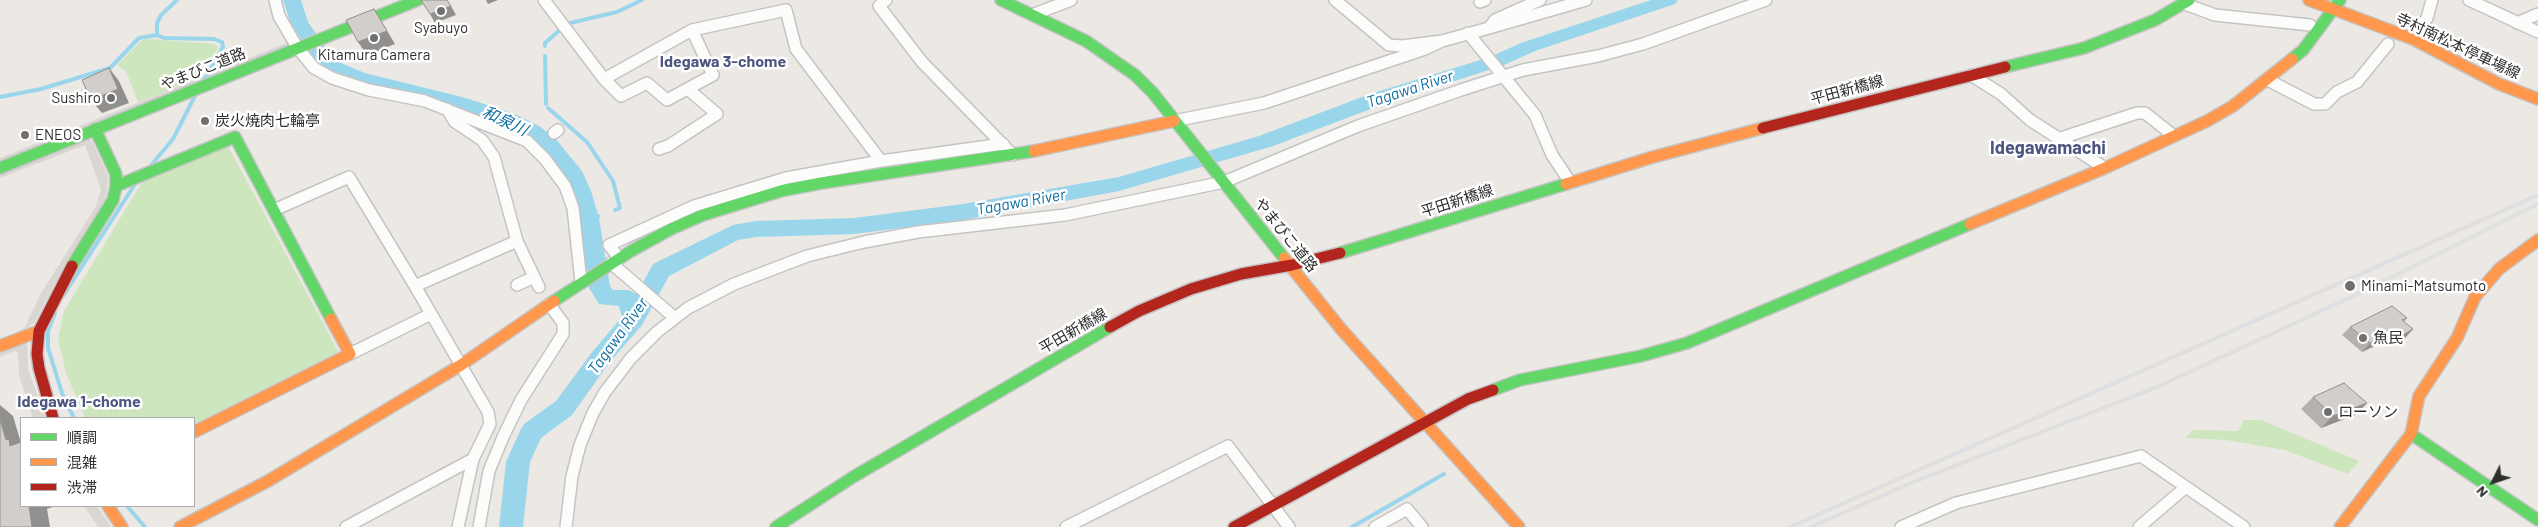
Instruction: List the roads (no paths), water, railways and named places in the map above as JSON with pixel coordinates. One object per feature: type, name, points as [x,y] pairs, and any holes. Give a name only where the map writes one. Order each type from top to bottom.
[{"type":"street","points":[[275,0],[279,16],[314,68],[332,78],[369,90],[426,101],[447,109],[519,137],[527,141],[546,158],[565,186],[573,208],[584,280]]},
{"type":"street","name":"やまびこ道路","points":[[0,168],[418,0]]},
{"type":"street","points":[[544,0],[604,79],[623,99],[647,83],[667,100],[689,90],[713,75],[692,30]]},
{"type":"street","points":[[886,0],[879,6],[922,62],[1014,155]]},
{"type":"street","name":"やまびこ道路","points":[[1002,0],[1086,41],[1112,57],[1153,94],[1341,328],[1519,527]]},
{"type":"street","points":[[1032,15],[1071,0]]},
{"type":"street","points":[[1335,0],[1389,45],[1402,46],[1470,35],[1586,0]]},
{"type":"street","points":[[1489,28],[1495,20],[1540,0]]},
{"type":"street","points":[[566,527],[572,476],[580,444],[593,413],[605,392],[631,358],[674,317],[704,298],[734,284],[807,256],[832,249],[918,232],[1065,215],[1222,180],[1358,126],[1503,76],[1523,70],[1598,56],[1643,44],[1766,0]]},
{"type":"street","name":"寺村南松本停車場線","points":[[2309,0],[2337,5],[2413,39],[2499,84],[2538,99]]},
{"type":"street","points":[[2413,39],[2427,18],[2432,0]]},
{"type":"street","points":[[2469,0],[2538,32]]},
{"type":"street","points":[[2187,2],[2215,15],[2310,25]]},
{"type":"street","name":"平田新橋線","points":[[776,527],[853,477],[1139,311],[1191,289],[1241,274],[1292,265],[1375,244],[1653,157],[1971,75],[2084,48],[2155,20],[2187,2]]},
{"type":"street","points":[[1234,527],[1468,399],[1520,380],[1641,356],[1687,343],[2105,168],[2206,121],[2233,106],[2304,50],[2337,5]]},
{"type":"street","points":[[604,79],[692,30],[750,16],[786,10],[796,49],[881,161]]},
{"type":"street","points":[[2518,23],[2538,14]]},
{"type":"street","points":[[1470,35],[1535,116],[1552,155],[1570,182]]},
{"type":"street","points":[[180,527],[268,481],[461,364],[584,280],[671,229],[703,215],[781,191],[890,171],[1014,155],[1177,125],[1264,103],[1425,49],[1442,41]]},
{"type":"street","points":[[2268,80],[2314,104],[2325,104],[2337,92],[2357,82],[2388,44]]},
{"type":"street","points":[[1971,75],[2002,94],[2030,120],[2105,168]]},
{"type":"street","points":[[659,149],[668,146],[716,114],[689,90]]},
{"type":"street","points":[[447,109],[448,114],[455,122],[482,140],[494,157],[517,241],[537,282],[517,285]]},
{"type":"street","points":[[2058,139],[2137,113],[2145,113],[2174,136]]},
{"type":"street","points":[[53,417],[38,368],[39,332],[61,284],[113,200],[116,186],[116,174],[95,130]]},
{"type":"street","points":[[116,186],[235,136],[350,354]]},
{"type":"street","points":[[674,317],[612,263],[609,245],[694,206],[786,178],[881,161],[1003,144]]},
{"type":"street","points":[[274,210],[349,177],[416,286],[488,412],[490,424],[473,459],[458,527]]},
{"type":"street","points":[[2340,527],[2411,434],[2419,396],[2457,338],[2475,297],[2499,270],[2538,240]]},
{"type":"street","points":[[416,286],[517,241]]},
{"type":"street","points":[[478,527],[489,470],[503,437],[521,400],[563,334],[563,323],[549,304]]},
{"type":"street","points":[[195,432],[431,314]]},
{"type":"street","points":[[0,346],[39,332]]},
{"type":"street","points":[[2411,434],[2538,520]]},
{"type":"street","points":[[1066,527],[1228,446],[1289,527]]},
{"type":"street","points":[[1901,527],[1956,503],[2141,456],[2244,527]]},
{"type":"street","points":[[353,526],[473,459]]},
{"type":"street","points":[[2139,527],[2186,487]]},
{"type":"street","points":[[109,507],[122,527]]},
{"type":"street","points":[[1375,527],[1407,509],[1422,527]]},
{"type":"waterway","points":[[157,35],[157,23],[161,15],[177,0]]},
{"type":"waterway","name":"和泉川","points":[[292,0],[299,22],[317,49],[336,68],[360,78],[462,103],[506,118],[532,131],[547,142],[575,176],[581,191],[589,218],[600,288],[607,298],[628,298],[634,319]]},
{"type":"waterway","points":[[570,23],[617,12],[642,0]]},
{"type":"waterway","name":"Tagawa River","points":[[634,319],[661,270],[733,233],[756,229],[854,226],[963,212],[1119,184],[1266,141],[1377,99],[1497,61],[1528,47],[1669,0]]},
{"type":"waterway","points":[[545,46],[545,43],[561,29]]},
{"type":"waterway","points":[[0,97],[41,89],[110,68],[139,38],[157,35]]},
{"type":"waterway","points":[[157,35],[164,38],[214,39],[222,42],[223,47],[202,84]]},
{"type":"waterway","points":[[545,56],[546,104]]},
{"type":"waterway","points":[[148,169],[173,139],[197,92]]},
{"type":"waterway","points":[[548,108],[587,142],[613,181],[620,208],[615,210]]},
{"type":"waterway","points":[[63,296],[135,184]]},
{"type":"waterway","points":[[589,218],[598,216]]},
{"type":"waterway","points":[[55,313],[48,331],[48,348],[63,396],[74,417]]},
{"type":"waterway","name":"Tagawa River","points":[[511,527],[518,462],[532,431],[564,408],[601,357],[634,319]]},
{"type":"waterway","points":[[1352,527],[1444,474]]},
{"type":"waterway","points":[[128,507],[145,527]]},
{"type":"railway","points":[[1790,527],[2538,195]]},
{"type":"railway","points":[[1811,527],[1911,483],[2157,387],[2362,292],[2538,204]]},
{"type":"place","name":"Syabuyo","points":[[441,11]]},
{"type":"place","name":"Kitamura Camera","points":[[374,38]]},
{"type":"place","name":"Sushiro","points":[[111,98]]},
{"type":"place","name":"炭火焼肉七輪亭","points":[[205,121]]},
{"type":"place","name":"ENEOS","points":[[25,135]]},
{"type":"place","name":"Minami-Matsumoto","points":[[2350,286]]},
{"type":"place","name":"魚民","points":[[2363,338]]},
{"type":"place","name":"ローソン","points":[[2328,412]]},
{"type":"district","name":"Idegawa 3-chome","points":[[723,62]]},
{"type":"district","name":"Idegawamachi","points":[[2048,148]]},
{"type":"district","name":"Idegawa 1-chome","points":[[79,402]]}]
